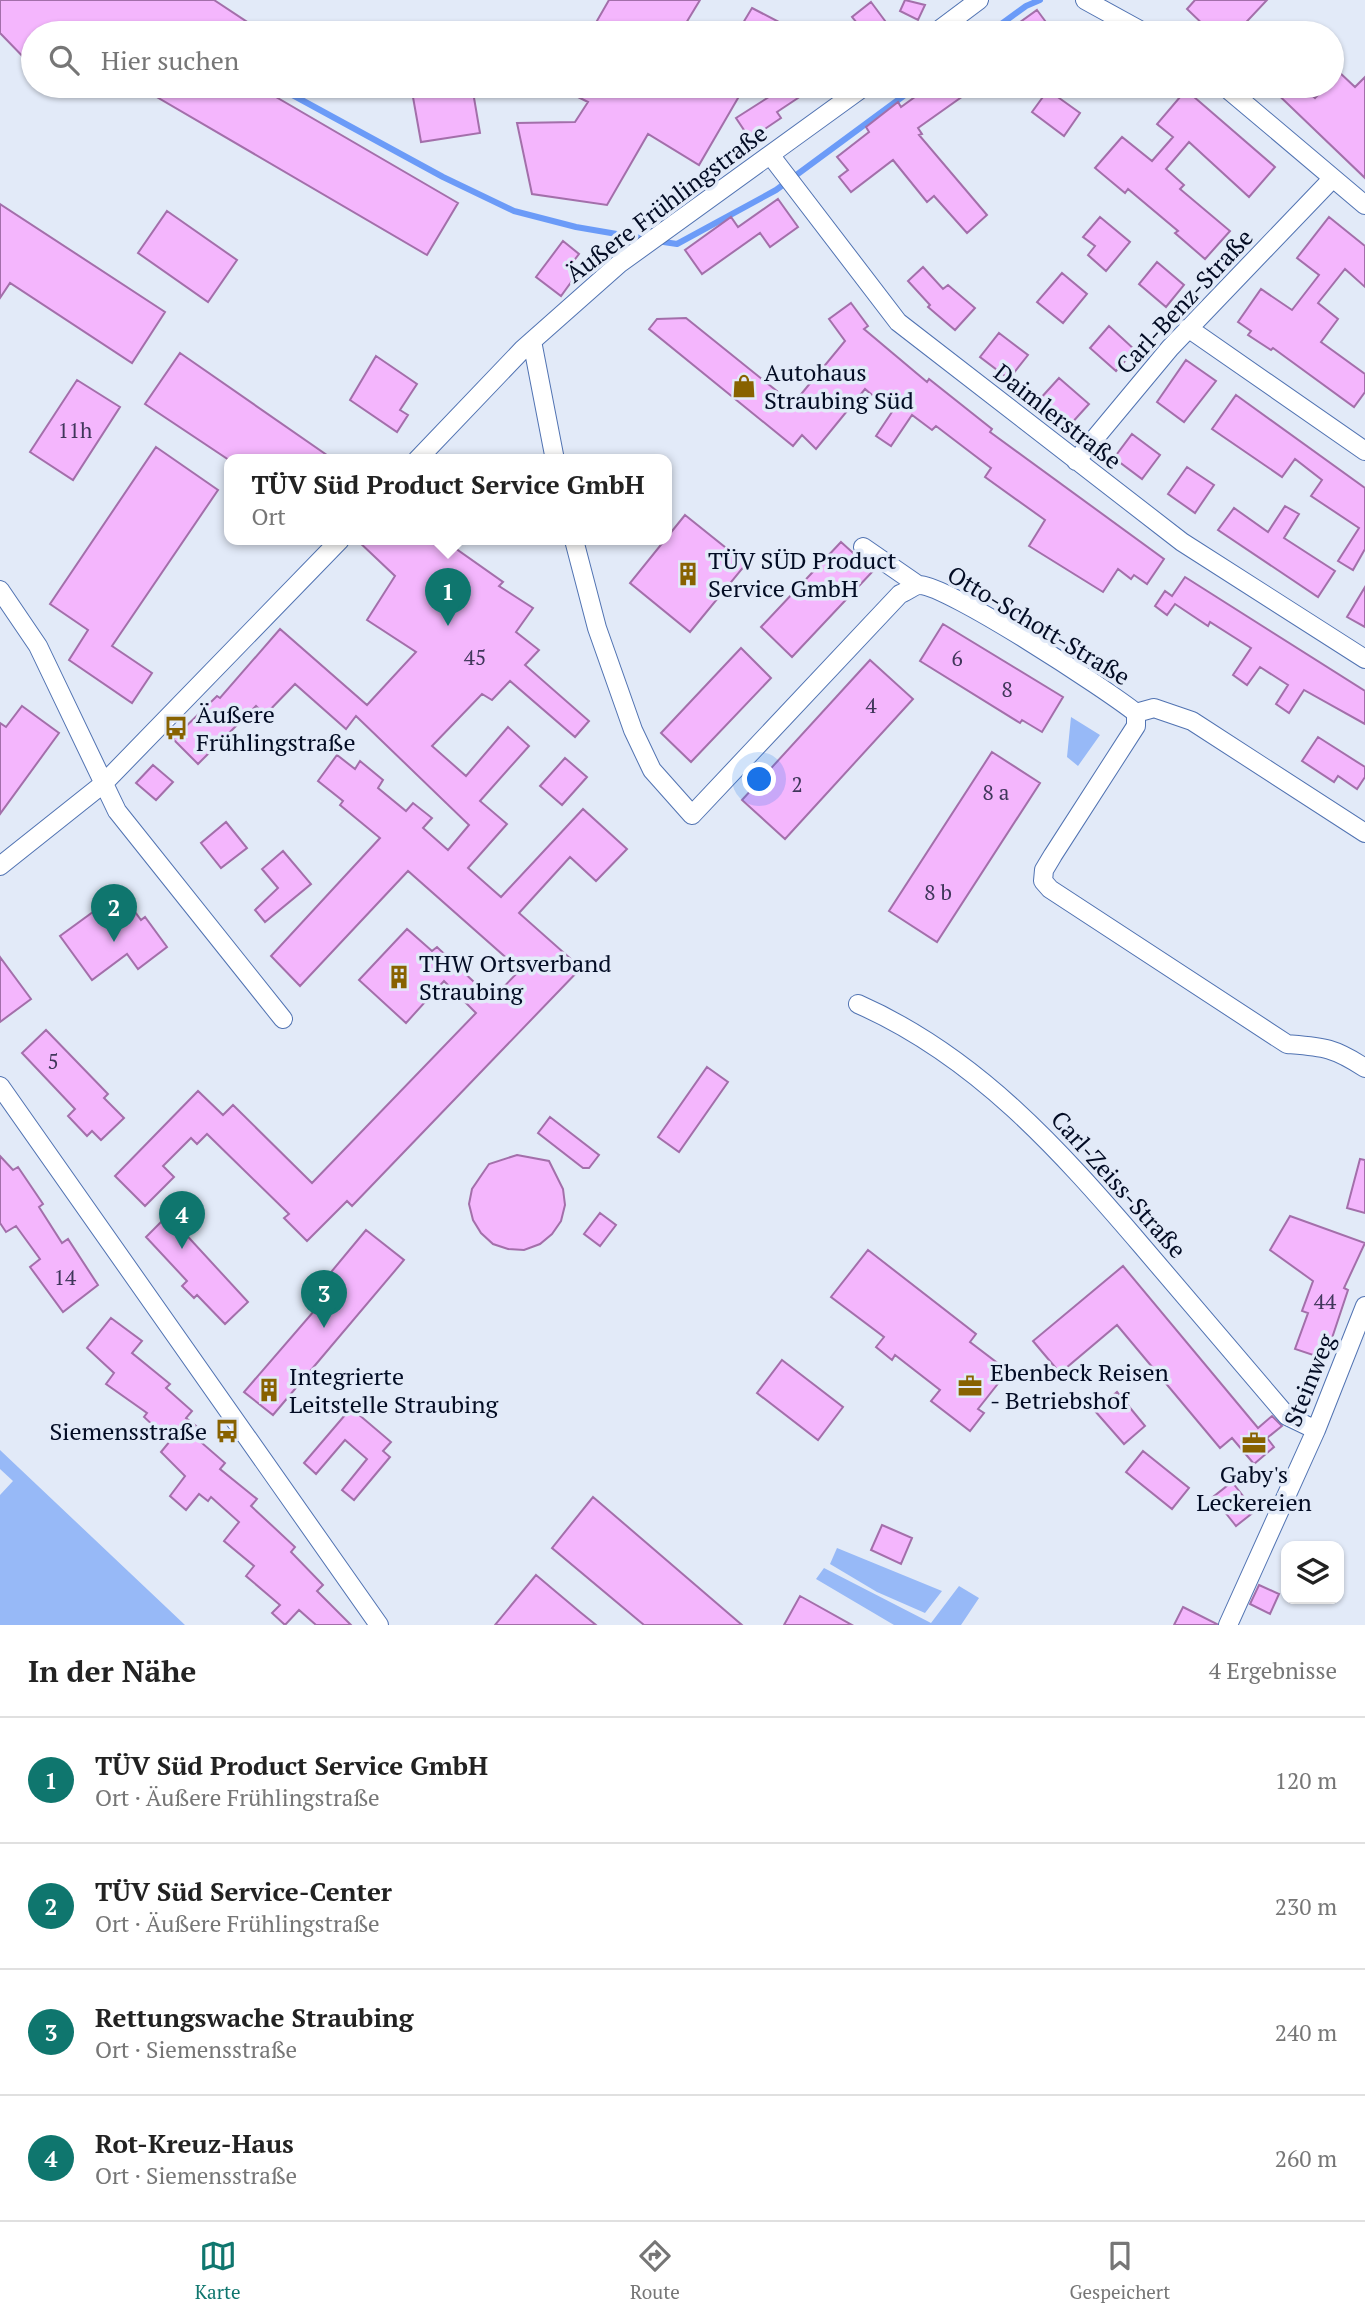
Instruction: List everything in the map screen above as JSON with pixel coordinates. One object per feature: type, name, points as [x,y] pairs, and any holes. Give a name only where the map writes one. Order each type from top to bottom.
[{"type":"street","points":[[951,21],[979,0]]},
{"type":"street","points":[[1085,0],[1123,21]]},
{"type":"street","name":"Äußere Frühlingstraße","points":[[422,454],[532,341],[631,255],[849,98]]},
{"type":"street","points":[[1238,98],[1365,205]]},
{"type":"street","name":"Daimlerstraße","points":[[771,156],[898,322],[1182,542],[1365,659]]},
{"type":"street","name":"Carl-Benz-Straße","points":[[1076,461],[1188,328],[1333,178]]},
{"type":"street","points":[[1188,328],[1365,451]]},
{"type":"street","points":[[532,341],[554,454]]},
{"type":"street","points":[[0,866],[103,784],[335,545]]},
{"type":"street","name":"Otto-Schott-Straße","points":[[575,545],[597,628],[633,730],[652,770],[692,815],[900,594],[918,585],[936,589],[968,605],[1093,681],[1136,713],[1136,726],[1053,855],[1045,870],[1044,881],[1050,889],[1287,1044],[1321,1045],[1344,1054],[1365,1068]]},
{"type":"street","points":[[863,547],[918,585]]},
{"type":"street","points":[[0,590],[38,646],[117,811],[284,1019]]},
{"type":"street","points":[[1136,713],[1154,708],[1192,721],[1365,833]]},
{"type":"street","name":"Carl-Zeiss-Straße","points":[[858,1004],[945,1052],[1034,1124],[1079,1172],[1287,1416],[1316,1430]]},
{"type":"street","points":[[0,1086],[379,1625]]},
{"type":"street","name":"Steinweg","points":[[1228,1625],[1316,1430],[1365,1306]]},
{"type":"shaded area","points":[[1071,717],[1100,735],[1078,766],[1067,757]]},
{"type":"shaded area","points":[[0,1450],[185,1625],[0,1625],[0,1495],[13,1481],[0,1469]]},
{"type":"shaded area","points":[[837,1548],[942,1591],[925,1613],[877,1592],[830,1564]]},
{"type":"shaded area","points":[[824,1568],[931,1623],[959,1586],[979,1598],[961,1625],[894,1625],[816,1579]]},
{"type":"building","points":[[0,0],[214,0],[246,21],[21,21],[21,55],[0,33]]},
{"type":"building","points":[[609,0],[700,0],[687,21],[597,21]]},
{"type":"building","points":[[905,0],[925,5],[918,20],[900,11]]},
{"type":"building","points":[[1195,0],[1267,0],[1247,21],[1200,21],[1187,9]]},
{"type":"building","points":[[871,2],[885,21],[855,21],[852,17]]},
{"type":"building","points":[[752,8],[777,21],[744,21]]},
{"type":"building","points":[[1037,10],[1045,21],[1022,21]]},
{"type":"building","points":[[1344,77],[1355,87],[1365,77],[1365,178],[1282,98],[1344,98]]},
{"type":"building","points":[[159,98],[278,98],[458,203],[427,255]]},
{"type":"building","points":[[413,98],[474,98],[480,133],[421,142]]},
{"type":"building","points":[[580,98],[738,98],[699,165],[648,134],[607,205],[532,194],[517,123],[575,122],[588,102]]},
{"type":"building","points":[[767,98],[798,98],[777,112],[781,118],[750,139],[736,118]]},
{"type":"building","points":[[913,98],[960,98],[918,128],[922,134],[919,135],[987,215],[967,233],[934,196],[927,202],[893,160],[851,192],[839,177],[848,170],[837,157],[869,132],[866,127],[898,102],[901,107]]},
{"type":"building","points":[[1042,98],[1059,98],[1080,113],[1064,136],[1032,112]]},
{"type":"building","points":[[1179,98],[1195,98],[1275,167],[1249,197],[1189,142],[1166,169],[1184,185],[1180,189],[1230,231],[1205,259],[1175,233],[1178,231],[1128,189],[1125,193],[1095,168],[1122,137],[1152,161],[1173,137],[1157,124]]},
{"type":"building","points":[[778,199],[798,227],[770,247],[760,233],[702,274],[685,250],[731,217],[738,227]]},
{"type":"building","points":[[0,204],[165,312],[132,363],[10,283],[0,298]]},
{"type":"building","points":[[167,211],[237,260],[208,302],[138,253]]},
{"type":"building","points":[[1100,217],[1130,242],[1106,271],[1088,255],[1095,246],[1083,237]]},
{"type":"building","points":[[1329,217],[1365,246],[1365,287],[1345,269],[1318,303],[1338,319],[1321,342],[1365,374],[1365,392],[1354,407],[1273,348],[1271,350],[1248,335],[1251,331],[1238,322],[1261,289],[1292,310],[1319,275],[1297,258]]},
{"type":"building","points":[[563,241],[579,254],[569,267],[577,274],[561,296],[536,277]]},
{"type":"building","points":[[1157,262],[1184,285],[1166,307],[1139,284]]},
{"type":"building","points":[[923,267],[943,289],[948,285],[975,308],[955,330],[928,307],[930,305],[908,281]]},
{"type":"building","points":[[1062,273],[1087,294],[1063,323],[1037,302]]},
{"type":"building","points":[[851,303],[868,326],[864,329],[927,382],[929,379],[992,429],[990,432],[1164,559],[1147,584],[1134,575],[1131,579],[1118,569],[1103,592],[1029,546],[1045,520],[985,477],[991,468],[936,426],[932,430],[912,415],[891,446],[876,436],[892,412],[865,389],[816,449],[802,435],[793,446],[649,329],[657,319],[686,318],[793,404],[845,341],[829,319]]},
{"type":"building","points":[[1109,326],[1135,350],[1116,371],[1090,348]]},
{"type":"building","points":[[999,333],[1028,355],[1009,379],[980,357]]},
{"type":"building","points":[[180,353],[325,454],[224,454],[224,457],[145,404]]},
{"type":"building","points":[[376,356],[417,384],[400,410],[408,415],[397,432],[350,400]]},
{"type":"building","points":[[1186,360],[1216,381],[1184,422],[1157,402]]},
{"type":"building","points":[[1059,378],[1089,404],[1069,426],[1039,400]]},
{"type":"building","points":[[77,380],[120,407],[73,480],[30,452]]},
{"type":"building","points":[[1236,395],[1365,488],[1365,549],[1353,570],[1338,561],[1359,528],[1311,496],[1322,480],[1295,459],[1282,477],[1212,429]]},
{"type":"building","points":[[1132,434],[1160,455],[1142,479],[1114,458]]},
{"type":"building","points":[[156,447],[218,490],[112,646],[152,673],[132,703],[69,660],[88,630],[50,604]]},
{"type":"building","points":[[1187,467],[1214,485],[1195,513],[1168,494]]},
{"type":"building","points":[[1285,506],[1299,514],[1284,538],[1335,571],[1318,597],[1218,530],[1234,508],[1268,532]]},
{"type":"building","name":"TÜV SÜD Product Service GmbH","points":[[685,515],[746,564],[690,632],[630,583],[661,545],[672,545],[672,531]]},
{"type":"building","points":[[841,542],[873,571],[792,657],[761,627]]},
{"type":"building","points":[[362,545],[458,545],[455,548],[503,582],[499,586],[533,608],[516,632],[539,650],[525,665],[589,721],[575,737],[510,681],[492,700],[482,694],[432,746],[466,776],[508,727],[529,746],[480,801],[507,824],[468,868],[501,897],[583,809],[627,849],[596,881],[570,857],[519,913],[581,968],[352,1206],[347,1201],[307,1241],[284,1218],[289,1214],[207,1134],[197,1144],[191,1138],[163,1166],[174,1177],[145,1206],[115,1176],[198,1091],[223,1115],[233,1105],[312,1183],[476,1013],[444,981],[406,1023],[359,980],[407,929],[432,951],[437,947],[492,999],[520,970],[408,871],[300,986],[271,956],[380,838],[340,805],[343,801],[318,781],[337,755],[355,769],[360,761],[383,780],[378,788],[406,811],[413,803],[432,818],[423,828],[448,850],[469,825],[356,716],[346,729],[295,684],[265,715],[256,706],[198,764],[173,739],[217,696],[220,698],[280,629],[367,705],[416,652],[367,620],[395,576]]},
{"type":"building","points":[[1185,577],[1365,691],[1365,724],[1304,690],[1289,713],[1276,704],[1288,685],[1260,667],[1247,685],[1233,675],[1251,648],[1210,622],[1208,626],[1175,604],[1167,615],[1155,606],[1165,591],[1172,596]]},
{"type":"building","points":[[1365,587],[1365,627],[1347,617]]},
{"type":"building","points":[[943,624],[1063,697],[1042,732],[1022,720],[1020,723],[920,661]]},
{"type":"building","points":[[741,648],[771,678],[691,762],[661,733]]},
{"type":"building","points":[[870,660],[913,699],[785,839],[742,800]]},
{"type":"building","points":[[22,706],[59,733],[0,814],[0,723],[6,727]]},
{"type":"building","points":[[1318,737],[1365,767],[1365,777],[1357,789],[1338,776],[1334,782],[1302,761]]},
{"type":"building","points":[[992,752],[1040,783],[937,942],[889,911]]},
{"type":"building","points":[[565,758],[587,777],[562,805],[540,786]]},
{"type":"building","points":[[153,765],[173,782],[156,800],[136,783]]},
{"type":"building","points":[[226,822],[247,848],[221,868],[201,843]]},
{"type":"building","points":[[283,851],[311,884],[265,922],[255,910],[278,888],[262,869]]},
{"type":"building","points":[[115,896],[125,909],[130,905],[141,920],[145,917],[167,947],[138,969],[127,954],[92,980],[60,936]]},
{"type":"building","points":[[0,957],[31,999],[0,1022]]},
{"type":"building","points":[[46,1030],[108,1094],[104,1098],[124,1118],[101,1140],[92,1131],[87,1136],[68,1116],[75,1109],[22,1053]]},
{"type":"building","points":[[707,1067],[728,1082],[679,1152],[658,1137]]},
{"type":"building","points":[[550,1117],[599,1155],[589,1168],[583,1168],[538,1133]]},
{"type":"building","points":[[517,1155],[549,1161],[563,1189],[565,1205],[561,1221],[552,1234],[540,1244],[524,1250],[493,1244],[481,1233],[473,1220],[469,1204],[472,1189],[489,1164]]},
{"type":"building","points":[[0,1156],[13,1170],[18,1167],[43,1204],[39,1207],[62,1243],[68,1239],[98,1285],[63,1312],[30,1267],[40,1259],[16,1226],[6,1232],[0,1223]]},
{"type":"building","points":[[1360,1159],[1365,1160],[1365,1213],[1347,1208]]},
{"type":"building","points":[[600,1213],[616,1225],[600,1246],[584,1234]]},
{"type":"building","points":[[168,1215],[248,1302],[225,1324],[197,1295],[194,1298],[182,1286],[187,1281],[146,1237]]},
{"type":"building","points":[[1290,1216],[1365,1243],[1344,1288],[1348,1290],[1325,1359],[1295,1349],[1308,1313],[1302,1311],[1313,1281],[1270,1250]]},
{"type":"building","points":[[366,1230],[404,1260],[273,1415],[244,1392],[333,1289],[326,1283],[329,1279],[327,1277]]},
{"type":"building","points":[[868,1250],[976,1334],[970,1342],[1008,1371],[978,1409],[984,1413],[970,1431],[931,1401],[940,1390],[895,1355],[892,1360],[876,1347],[884,1337],[831,1297]]},
{"type":"building","points":[[1123,1266],[1258,1428],[1272,1416],[1282,1426],[1267,1438],[1274,1447],[1254,1464],[1232,1438],[1220,1448],[1117,1325],[1060,1373],[1033,1341]]},
{"type":"building","points":[[111,1318],[142,1341],[132,1353],[170,1384],[166,1388],[192,1411],[186,1418],[201,1430],[195,1437],[225,1463],[220,1469],[257,1499],[251,1506],[295,1547],[291,1552],[323,1585],[317,1591],[351,1625],[316,1625],[299,1610],[285,1625],[272,1613],[280,1605],[246,1576],[254,1566],[224,1541],[239,1522],[211,1497],[208,1501],[199,1494],[186,1510],[170,1496],[185,1476],[161,1452],[170,1441],[144,1417],[147,1413],[106,1384],[114,1373],[87,1348]]},
{"type":"building","points":[[782,1360],[843,1407],[818,1440],[757,1393]]},
{"type":"building","points":[[1117,1392],[1145,1426],[1124,1444],[1095,1411]]},
{"type":"building","points":[[351,1408],[391,1442],[383,1451],[390,1457],[354,1500],[342,1490],[367,1459],[345,1440],[316,1474],[304,1463]]},
{"type":"building","points":[[1143,1451],[1189,1488],[1172,1509],[1126,1472]]},
{"type":"building","points":[[1232,1482],[1255,1511],[1236,1526],[1213,1497]]},
{"type":"building","points":[[593,1497],[742,1625],[644,1625],[552,1548]]},
{"type":"building","points":[[882,1525],[912,1538],[901,1564],[871,1550]]},
{"type":"building","points":[[536,1575],[580,1612],[596,1625],[495,1625]]},
{"type":"building","points":[[1259,1585],[1279,1594],[1270,1614],[1250,1604]]},
{"type":"building","points":[[800,1596],[852,1625],[784,1625]]},
{"type":"building","points":[[1183,1607],[1217,1624],[1217,1625],[1174,1625]]},
{"type":"waterway","points":[[1005,21],[1026,6],[1040,0]]},
{"type":"waterway","points":[[298,98],[443,177],[514,211],[576,227],[646,239]]},
{"type":"waterway","points":[[657,241],[677,244],[776,190],[901,98]]},
{"type":"place","name":"Autohaus Straubing Süd","points":[[744,386]]},
{"type":"place","name":"TÜV SÜD Product Service GmbH","points":[[688,574]]},
{"type":"place","name":"TÜV Süd Product Service GmbH","points":[[448,626]]},
{"type":"place","name":"Äußere Frühlingstraße","points":[[176,728]]},
{"type":"place","name":"TÜV Süd Service-Center","points":[[114,942]]},
{"type":"place","name":"THW Ortsverband Straubing","points":[[399,977]]},
{"type":"place","name":"Rot-Kreuz-Haus","points":[[182,1249]]},
{"type":"place","name":"Rettungswache Straubing","points":[[324,1328]]},
{"type":"place","name":"Ebenbeck Reisen - Betriebshof","points":[[970,1386]]},
{"type":"place","name":"Integrierte Leitstelle Straubing","points":[[269,1390]]},
{"type":"place","name":"Siemensstraße","points":[[227,1431]]},
{"type":"place","name":"Gaby's Leckereien","points":[[1254,1443]]}]
